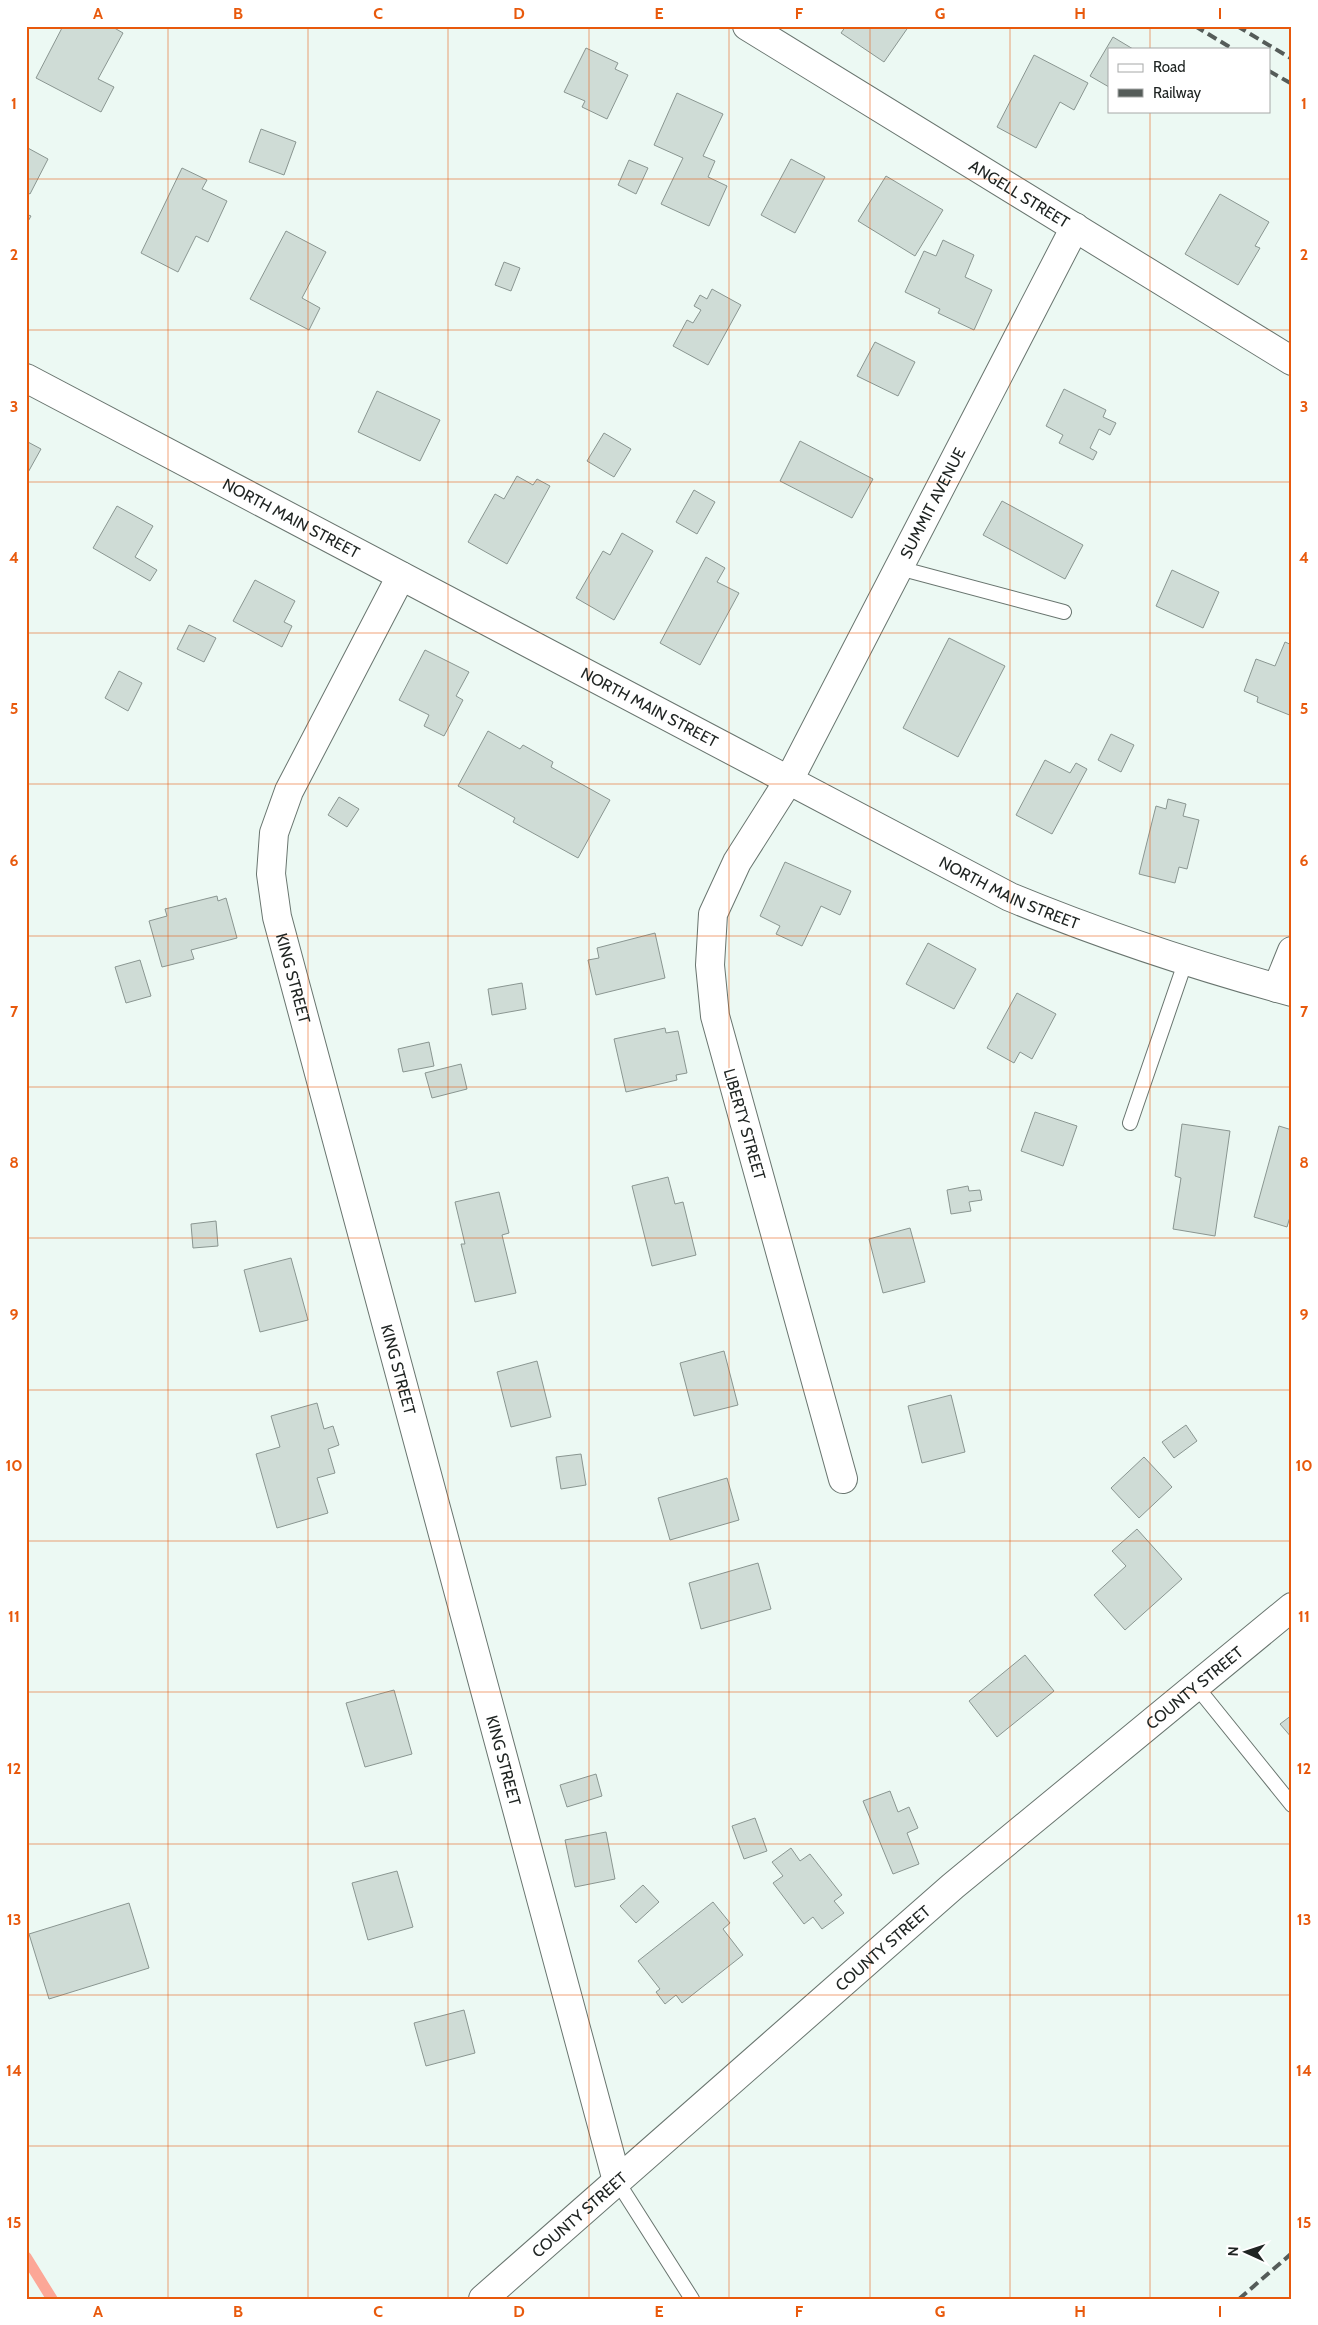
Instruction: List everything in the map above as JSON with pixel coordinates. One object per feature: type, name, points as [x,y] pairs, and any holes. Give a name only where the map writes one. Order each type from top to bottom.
[{"type":"street","name":"ANGELL STREET","points":[[747,26],[1292,361]]},
{"type":"street","name":"SUMMIT AVENUE","points":[[789,780],[1075,227]]},
{"type":"street","name":"NORTH MAIN STREET","points":[[26,378],[1010,897],[1069,921],[1284,990]]},
{"type":"street","name":"KING STREET","points":[[401,576],[289,791],[274,834],[271,874],[280,926],[617,2181]]},
{"type":"street","name":"LIBERTY STREET","points":[[789,780],[737,862],[713,914],[710,965],[715,1016],[843,1479]]},
{"type":"street","points":[[1284,990],[1292,951]]},
{"type":"street","name":"COUNTY STREET","points":[[483,2299],[953,1886],[1292,1607]]},
{"type":"lane","points":[[899,568],[1064,612]]},
{"type":"lane","points":[[1130,1124],[1186,960]]},
{"type":"lane","points":[[1196,1686],[1292,1805]]},
{"type":"lane","points":[[617,2181],[692,2299]]},
{"type":"building","points":[[63,26],[111,26],[123,33],[98,79],[114,87],[101,112],[36,78]]},
{"type":"building","points":[[846,26],[909,26],[884,62],[841,33]]},
{"type":"building","points":[[1113,37],[1131,48],[1108,48],[1108,86],[1090,76]]},
{"type":"building","points":[[586,48],[618,63],[615,69],[628,75],[607,119],[582,107],[585,101],[564,92]]},
{"type":"building","points":[[1034,55],[1088,83],[1074,110],[1060,102],[1036,148],[997,127]]},
{"type":"building","points":[[677,93],[723,114],[703,156],[715,161],[708,177],[727,186],[709,226],[661,204],[683,158],[654,145]]},
{"type":"building","points":[[261,129],[296,142],[284,175],[249,162]]},
{"type":"building","points":[[26,147],[48,159],[30,194],[26,192]]},
{"type":"building","points":[[791,159],[825,177],[795,233],[761,215]]},
{"type":"building","points":[[629,160],[648,168],[636,194],[618,185]]},
{"type":"building","points":[[182,168],[207,180],[202,189],[227,201],[208,242],[196,236],[178,272],[141,253]]},
{"type":"building","points":[[886,176],[943,210],[915,256],[858,221]]},
{"type":"building","points":[[1220,194],[1269,222],[1255,246],[1260,248],[1238,285],[1185,254]]},
{"type":"building","points":[[26,214],[31,216],[26,225]]},
{"type":"building","points":[[286,231],[326,252],[302,298],[320,308],[309,330],[250,299]]},
{"type":"building","points":[[943,240],[974,255],[965,277],[992,290],[974,330],[938,313],[940,309],[905,292],[924,251],[936,256]]},
{"type":"building","points":[[504,262],[520,268],[511,291],[495,285]]},
{"type":"building","points":[[712,289],[741,305],[708,365],[673,346],[687,320],[693,323],[701,310],[694,306],[700,295],[707,299]]},
{"type":"building","points":[[875,342],[915,362],[898,396],[857,376]]},
{"type":"building","points":[[1064,389],[1106,410],[1103,417],[1116,423],[1110,435],[1099,429],[1090,448],[1097,452],[1093,460],[1059,443],[1063,435],[1046,426]]},
{"type":"building","points":[[377,391],[440,420],[420,461],[358,432]]},
{"type":"building","points":[[604,433],[631,449],[614,477],[587,461]]},
{"type":"building","points":[[26,441],[41,449],[26,476]]},
{"type":"building","points":[[800,441],[873,479],[852,518],[780,481]]},
{"type":"building","points":[[517,476],[533,485],[537,479],[550,486],[507,564],[468,542],[495,494],[504,499]]},
{"type":"building","points":[[694,490],[715,502],[697,534],[676,522]]},
{"type":"building","points":[[1002,501],[1083,545],[1065,579],[983,535]]},
{"type":"building","points":[[117,506],[153,526],[135,557],[157,570],[150,581],[93,548]]},
{"type":"building","points":[[622,533],[653,551],[614,620],[576,598],[603,551],[610,555]]},
{"type":"building","points":[[706,557],[725,568],[717,582],[739,593],[700,665],[660,643]]},
{"type":"building","points":[[1172,570],[1219,592],[1203,628],[1156,606]]},
{"type":"building","points":[[255,580],[295,601],[284,622],[292,626],[282,647],[233,621]]},
{"type":"building","points":[[189,625],[216,638],[204,662],[177,649]]},
{"type":"building","points":[[949,638],[1005,666],[958,757],[903,728]]},
{"type":"building","points":[[1285,642],[1292,645],[1292,716],[1257,702],[1258,697],[1244,691],[1256,659],[1275,666]]},
{"type":"building","points":[[425,650],[469,672],[456,696],[463,700],[444,736],[424,726],[429,715],[399,700]]},
{"type":"building","points":[[119,671],[142,683],[128,711],[105,698]]},
{"type":"building","points":[[488,731],[520,749],[523,745],[553,762],[551,767],[610,800],[578,858],[513,822],[515,818],[458,786]]},
{"type":"building","points":[[1111,734],[1134,745],[1121,772],[1098,760]]},
{"type":"building","points":[[1045,760],[1070,773],[1076,763],[1087,769],[1052,834],[1016,815]]},
{"type":"building","points":[[339,797],[359,809],[347,827],[328,815]]},
{"type":"building","points":[[1168,799],[1186,804],[1183,816],[1199,820],[1187,869],[1179,867],[1175,883],[1139,874],[1156,806],[1166,809]]},
{"type":"building","points":[[785,862],[851,891],[840,915],[821,906],[802,946],[776,934],[780,926],[760,916]]},
{"type":"building","points":[[217,896],[218,901],[226,898],[237,938],[191,950],[194,959],[162,967],[149,921],[167,916],[165,909]]},
{"type":"building","points":[[655,933],[665,978],[596,995],[588,960],[599,958],[597,948]]},
{"type":"building","points":[[928,943],[976,969],[954,1009],[906,984]]},
{"type":"building","points":[[140,960],[151,996],[126,1003],[115,967]]},
{"type":"building","points":[[522,983],[526,1009],[492,1015],[488,989]]},
{"type":"building","points":[[1017,993],[1056,1014],[1032,1059],[1020,1052],[1014,1063],[987,1048]]},
{"type":"building","points":[[665,1028],[666,1033],[678,1031],[687,1073],[676,1075],[677,1080],[626,1092],[614,1039]]},
{"type":"building","points":[[429,1042],[434,1066],[403,1072],[398,1049]]},
{"type":"building","points":[[461,1064],[467,1089],[432,1098],[425,1073]]},
{"type":"building","points":[[1035,1112],[1077,1126],[1063,1166],[1021,1151]]},
{"type":"building","points":[[1182,1124],[1230,1131],[1215,1236],[1173,1229],[1181,1178],[1175,1176]]},
{"type":"building","points":[[1279,1126],[1292,1130],[1292,1210],[1287,1227],[1254,1217]]},
{"type":"building","points":[[668,1177],[675,1204],[683,1202],[696,1255],[652,1266],[632,1186]]},
{"type":"building","points":[[968,1186],[969,1191],[980,1190],[982,1200],[969,1202],[971,1211],[951,1214],[947,1190]]},
{"type":"building","points":[[499,1192],[509,1233],[502,1235],[516,1293],[475,1302],[461,1244],[465,1244],[455,1202]]},
{"type":"building","points":[[216,1221],[218,1246],[193,1248],[191,1224]]},
{"type":"building","points":[[910,1228],[925,1282],[883,1293],[869,1239]]},
{"type":"building","points":[[291,1258],[308,1320],[260,1332],[244,1270]]},
{"type":"building","points":[[724,1351],[738,1405],[694,1416],[680,1363]]},
{"type":"building","points":[[537,1361],[551,1417],[511,1427],[497,1372]]},
{"type":"building","points":[[951,1395],[965,1452],[922,1463],[908,1406]]},
{"type":"building","points":[[317,1403],[324,1429],[333,1426],[339,1445],[328,1449],[335,1473],[317,1478],[328,1513],[277,1528],[256,1454],[280,1447],[271,1416]]},
{"type":"building","points":[[1186,1425],[1197,1441],[1174,1458],[1162,1442]]},
{"type":"building","points":[[581,1454],[586,1485],[561,1489],[556,1457]]},
{"type":"building","points":[[1144,1457],[1172,1487],[1139,1518],[1111,1488]]},
{"type":"building","points":[[727,1478],[739,1520],[670,1540],[658,1498]]},
{"type":"building","points":[[1137,1529],[1182,1579],[1125,1630],[1094,1595],[1126,1566],[1112,1551]]},
{"type":"building","points":[[758,1563],[771,1609],[701,1629],[689,1583]]},
{"type":"building","points":[[1025,1655],[1054,1691],[997,1737],[969,1701]]},
{"type":"building","points":[[394,1690],[412,1754],[365,1767],[346,1703]]},
{"type":"building","points":[[1292,1715],[1292,1738],[1280,1724]]},
{"type":"building","points":[[596,1774],[602,1796],[567,1807],[560,1785]]},
{"type":"building","points":[[890,1791],[898,1812],[909,1807],[918,1828],[907,1833],[919,1864],[893,1874],[863,1801]]},
{"type":"building","points":[[755,1818],[767,1851],[744,1859],[732,1826]]},
{"type":"building","points":[[606,1832],[615,1879],[575,1887],[565,1840]]},
{"type":"building","points":[[791,1848],[800,1861],[810,1854],[842,1895],[834,1901],[844,1913],[822,1929],[813,1917],[804,1924],[773,1883],[783,1876],[772,1862]]},
{"type":"building","points":[[397,1871],[413,1927],[368,1940],[352,1883]]},
{"type":"building","points":[[643,1885],[659,1902],[636,1923],[620,1906]]},
{"type":"building","points":[[713,1902],[730,1923],[723,1929],[743,1955],[682,2003],[676,1995],[665,2004],[656,1992],[660,1989],[638,1961]]},
{"type":"building","points":[[129,1903],[149,1968],[49,1999],[29,1934]]},
{"type":"building","points":[[464,2010],[475,2053],[426,2066],[414,2023]]},
{"type":"waterway","points":[[26,2257],[52,2299]]},
{"type":"railway","points":[[1195,26],[1231,48]]},
{"type":"railway","points":[[1237,26],[1292,59]]},
{"type":"railway","points":[[1270,72],[1292,84]]},
{"type":"railway","points":[[1239,2299],[1292,2253]]}]
